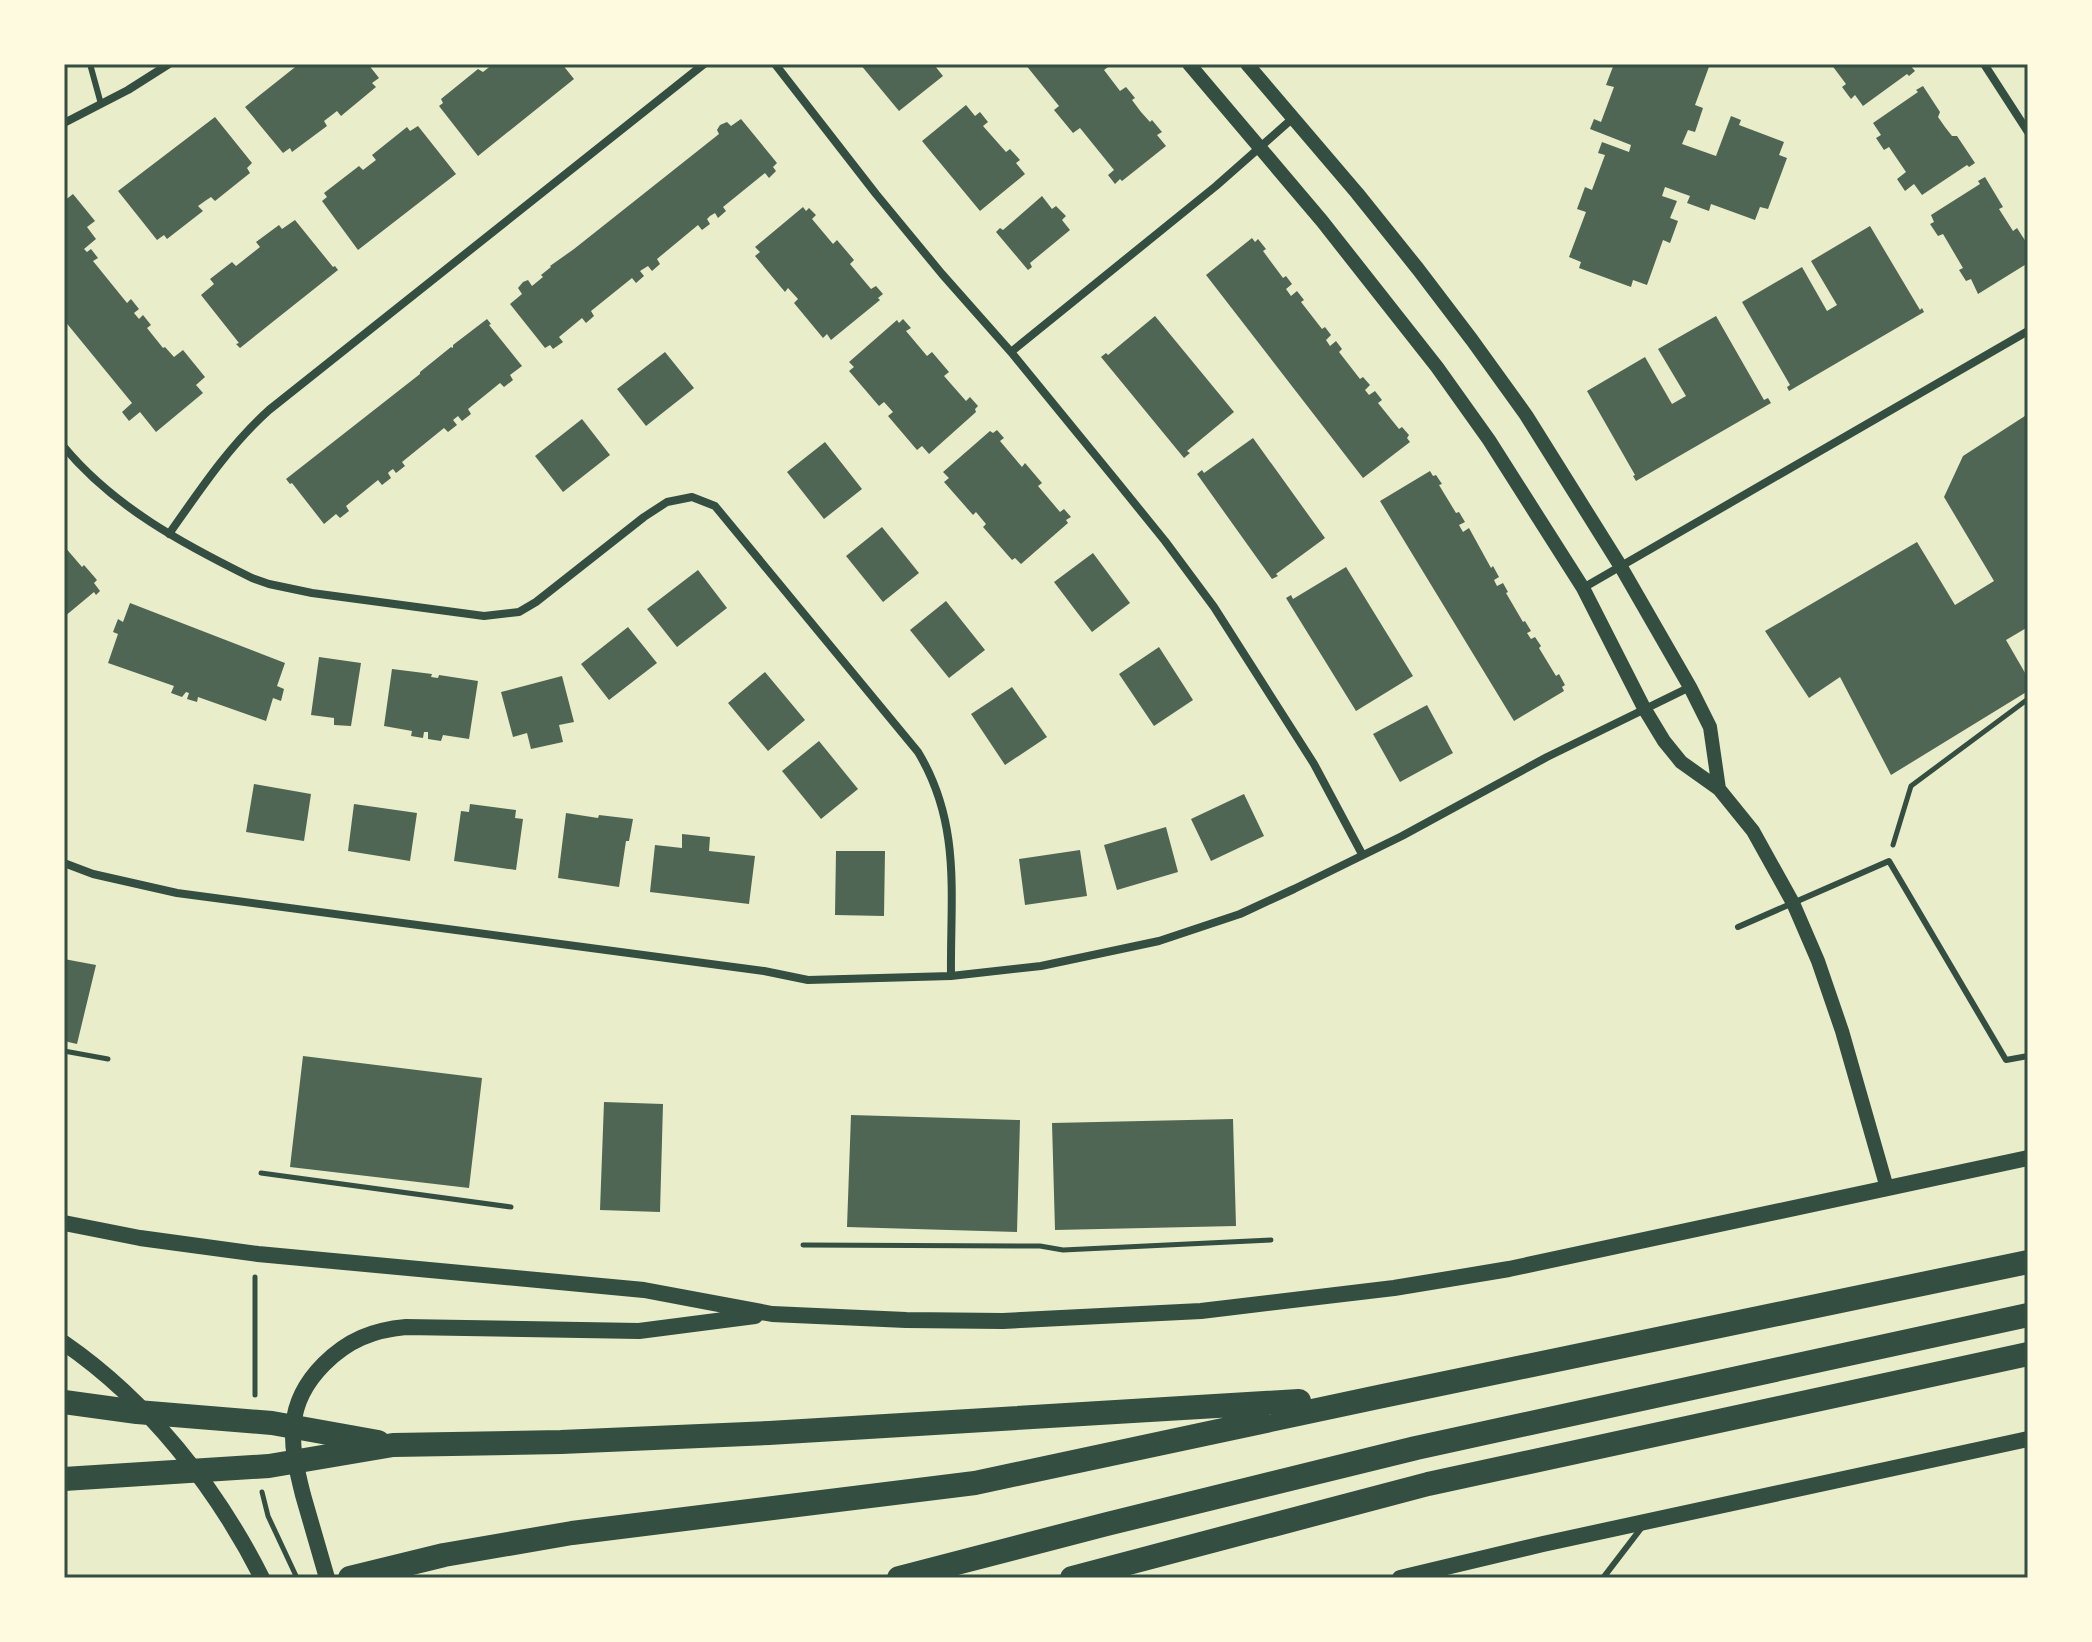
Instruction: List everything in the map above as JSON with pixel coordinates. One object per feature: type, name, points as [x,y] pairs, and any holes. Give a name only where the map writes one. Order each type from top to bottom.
[{"type":"highway","points":[[350,1578],[444,1555],[572,1533],[975,1483],[2028,1262]]},
{"type":"highway","points":[[899,1578],[1416,1448],[2028,1315]]},
{"type":"highway","points":[[1072,1578],[1428,1484],[2028,1354]]},
{"type":"highway","points":[[64,1479],[269,1466],[362,1445],[754,1434],[1378,1397]]},
{"type":"highway","points":[[64,1402],[137,1412],[272,1423],[362,1445]]},
{"type":"main road","points":[[64,1223],[140,1238],[258,1254],[644,1290],[772,1314],[1003,1321],[1201,1311],[1394,1288],[1509,1269],[2028,1158]]},
{"type":"main road","points":[[327,1578],[295,1463],[292,1433],[297,1407],[310,1381],[327,1360],[350,1342],[367,1334],[406,1327],[639,1331],[772,1314]]},
{"type":"main road","points":[[64,1343],[128,1394],[177,1446],[240,1536],[262,1578]]},
{"type":"main road","points":[[1400,1578],[2028,1439]]},
{"type":"street","points":[[64,123],[169,64]]},
{"type":"street","points":[[169,534],[229,450],[269,410],[704,64]]},
{"type":"street","points":[[775,64],[876,194],[1011,352],[1165,541],[1214,607],[1314,764],[1362,854]]},
{"type":"street","points":[[1189,64],[1322,221],[1437,367],[1489,440],[1583,588],[1664,741],[1681,762],[1719,789],[1753,831],[1793,903],[1818,961],[1842,1031],[1887,1188]]},
{"type":"street","points":[[1247,64],[1357,193],[1472,340],[1526,415],[1621,567],[1690,687],[1710,727],[1719,789]]},
{"type":"street","points":[[1984,64],[2028,132]]},
{"type":"street","points":[[1011,352],[1260,149],[1293,118]]},
{"type":"street","points":[[1583,588],[2028,331]]},
{"type":"street","points":[[64,447],[103,488],[136,514],[232,568],[269,584],[312,593],[484,616],[519,612],[536,602],[667,502],[692,497],[715,506],[918,752],[931,774],[946,820],[950,844],[951,976]]},
{"type":"street","points":[[64,863],[93,874],[177,893],[749,969],[808,980],[951,976],[1041,966],[1159,941],[1240,914],[1402,836],[1547,757],[1690,687]]},
{"type":"lane","points":[[90,64],[101,104]]},
{"type":"lane","points":[[1738,927],[1889,861],[2006,1060],[2028,1056]]},
{"type":"lane","points":[[1603,1578],[1646,1523]]},
{"type":"path","points":[[1889,861],[1911,786],[2028,699]]},
{"type":"path","points":[[64,1051],[108,1059]]},
{"type":"path","points":[[261,1173],[511,1207]]},
{"type":"path","points":[[803,1245],[1040,1246],[1063,1250],[1271,1240]]},
{"type":"building","points":[[299,64],[368,64],[379,78],[372,83],[376,87],[341,116],[337,111],[324,121],[327,126],[292,152],[290,148],[283,153],[245,107]]},
{"type":"building","points":[[493,64],[562,64],[574,79],[478,156],[439,106],[443,103],[441,99],[478,69],[483,72]]},
{"type":"building","points":[[860,64],[937,64],[935,66],[943,76],[899,111]]},
{"type":"building","points":[[1025,64],[1106,64],[1108,67],[1104,70],[1120,91],[1126,87],[1135,98],[1132,100],[1141,112],[1162,132],[1157,135],[1166,146],[1115,184],[1108,175],[1114,170],[1080,128],[1073,133],[1054,110],[1059,106]]},
{"type":"building","points":[[1614,64],[1710,64],[1695,105],[1703,108],[1695,132],[1688,130],[1682,144],[1716,156],[1731,116],[1741,120],[1739,125],[1784,142],[1779,155],[1787,158],[1768,209],[1760,207],[1755,220],[1711,204],[1709,211],[1687,203],[1690,196],[1665,187],[1662,196],[1677,201],[1670,218],[1678,221],[1670,243],[1663,240],[1647,285],[1633,280],[1631,287],[1579,268],[1581,262],[1569,257],[1586,212],[1577,209],[1585,187],[1592,190],[1605,155],[1598,153],[1602,142],[1629,152],[1631,145],[1590,129],[1594,119],[1601,122],[1614,87],[1606,85]]},
{"type":"building","points":[[1831,64],[1909,64],[1915,71],[1863,106],[1855,95],[1851,99],[1842,87],[1846,84]]},
{"type":"building","points":[[1923,86],[1940,112],[1938,117],[1952,136],[1957,136],[1975,163],[1969,167],[1967,165],[1922,195],[1914,184],[1905,191],[1897,179],[1906,172],[1889,147],[1884,150],[1876,138],[1881,135],[1873,123]]},
{"type":"building","points":[[966,105],[975,116],[980,112],[988,122],[983,126],[1006,152],[1010,149],[1020,160],[1016,163],[1025,174],[980,211],[922,141]]},
{"type":"building","points":[[215,117],[252,163],[247,168],[250,173],[215,201],[211,197],[198,206],[203,211],[167,239],[164,235],[157,240],[118,191]]},
{"type":"building","points":[[741,119],[777,163],[773,167],[776,171],[769,178],[765,173],[723,207],[726,211],[718,218],[715,213],[710,216],[707,219],[710,224],[702,230],[698,225],[657,259],[660,264],[652,271],[648,266],[640,271],[644,276],[636,283],[632,278],[591,311],[594,316],[586,323],[582,318],[559,337],[563,342],[553,349],[550,345],[545,348],[510,304],[522,294],[518,288],[523,282],[528,280],[532,286],[550,266],[719,134],[717,130],[720,125],[727,122],[731,126]]},
{"type":"building","points":[[418,126],[456,174],[358,250],[322,201],[327,197],[324,193],[359,166],[363,170],[376,160],[372,155],[407,127],[410,131]]},
{"type":"building","points":[[1985,177],[2003,207],[1999,209],[2013,231],[2017,228],[2028,245],[2028,263],[1978,294],[1971,279],[1966,281],[1959,270],[1963,268],[1943,234],[1938,236],[1930,224],[1934,222],[1931,215],[1980,184],[1978,181]]},
{"type":"building","points":[[73,194],[95,221],[87,227],[96,239],[84,249],[87,252],[91,249],[98,258],[93,261],[127,303],[131,299],[139,309],[134,313],[139,319],[143,315],[151,325],[147,328],[163,348],[174,357],[183,350],[205,377],[196,385],[203,393],[156,432],[140,412],[129,421],[122,412],[132,403],[64,320],[64,201]]},
{"type":"building","points":[[1042,196],[1052,209],[1056,206],[1066,216],[1062,220],[1070,230],[1030,263],[1032,267],[1028,270],[996,232],[1000,228],[1003,230]]},
{"type":"building","points":[[803,207],[816,215],[812,219],[833,244],[837,240],[854,260],[850,264],[871,289],[876,286],[883,294],[878,298],[880,300],[831,340],[827,334],[823,338],[794,303],[798,299],[788,288],[785,292],[755,256],[760,252],[755,247]]},
{"type":"building","points":[[295,220],[338,270],[240,348],[201,295],[214,284],[210,279],[232,262],[236,266],[260,247],[256,242],[279,225],[282,229]]},
{"type":"building","points":[[1870,226],[1924,312],[1789,391],[1787,387],[1790,385],[1742,302],[1802,267],[1827,311],[1837,305],[1811,261]]},
{"type":"building","points":[[1252,238],[1255,242],[1258,239],[1283,278],[1286,276],[1292,284],[1286,289],[1291,296],[1297,291],[1304,300],[1301,302],[1322,329],[1325,327],[1331,335],[1326,340],[1330,346],[1336,341],[1342,349],[1339,352],[1360,379],[1363,377],[1370,385],[1365,390],[1369,395],[1375,391],[1382,400],[1378,403],[1399,429],[1402,427],[1409,435],[1407,438],[1410,442],[1363,478],[1206,275]]},
{"type":"building","points":[[1155,316],[1234,412],[1187,451],[1190,453],[1184,458],[1101,357],[1106,353],[1108,355]]},
{"type":"building","points":[[1716,316],[1764,400],[1768,398],[1771,403],[1636,481],[1587,391],[1645,357],[1672,404],[1686,396],[1658,349]]},
{"type":"building","points":[[487,319],[522,366],[510,375],[513,380],[504,387],[500,383],[468,409],[471,414],[462,421],[458,416],[453,420],[457,425],[448,432],[444,428],[402,462],[405,466],[396,473],[393,469],[390,471],[391,478],[382,485],[378,480],[346,506],[349,511],[340,518],[336,514],[324,524],[286,479]]},
{"type":"building","points":[[903,319],[911,328],[906,331],[927,356],[932,352],[949,372],[944,376],[966,401],[970,397],[978,406],[976,412],[929,454],[922,446],[917,450],[888,416],[893,412],[884,402],[879,406],[849,371],[854,367],[849,362],[897,320],[899,323]]},
{"type":"building","points":[[665,352],[694,388],[646,426],[617,389]]},
{"type":"building","points":[[2028,414],[2028,627],[2006,640],[2028,678],[2028,691],[1891,775],[1840,677],[1809,698],[1765,631],[1917,542],[1955,605],[1994,581],[1944,497],[1963,456]]},
{"type":"building","points":[[582,419],[610,455],[563,492],[535,456]]},
{"type":"building","points":[[997,430],[1004,438],[1000,441],[1022,467],[1025,463],[1042,483],[1038,486],[1060,512],[1064,509],[1071,517],[1021,564],[1015,558],[1012,560],[983,527],[986,524],[976,512],[973,515],[944,482],[949,478],[943,472],[990,431],[993,433]]},
{"type":"building","points":[[1253,438],[1325,538],[1272,579],[1197,474],[1202,470],[1204,473]]},
{"type":"building","points":[[825,442],[862,489],[824,519],[787,472]]},
{"type":"building","points":[[1430,471],[1433,476],[1436,475],[1456,513],[1459,512],[1465,522],[1459,525],[1463,532],[1469,528],[1491,568],[1493,566],[1499,577],[1494,580],[1497,586],[1503,583],[1506,593],[1531,631],[1527,633],[1531,639],[1535,637],[1556,676],[1559,674],[1565,685],[1562,687],[1564,691],[1514,721],[1380,501]]},
{"type":"building","points":[[882,527],[919,573],[883,602],[846,556]]},
{"type":"building","points":[[64,546],[97,580],[94,583],[100,591],[96,595],[94,592],[64,617]]},
{"type":"building","points":[[1093,553],[1130,603],[1092,632],[1054,582]]},
{"type":"building","points":[[1346,567],[1413,676],[1356,711],[1286,598],[1291,595],[1293,599]]},
{"type":"building","points":[[698,570],[727,608],[677,647],[647,609]]},
{"type":"building","points":[[946,601],[985,650],[949,678],[910,630]]},
{"type":"building","points":[[130,603],[285,663],[277,686],[284,689],[281,701],[273,698],[266,721],[198,697],[197,702],[187,699],[189,693],[182,697],[171,693],[174,686],[108,663],[118,634],[113,632],[118,619],[123,622]]},
{"type":"building","points":[[628,627],[657,663],[609,700],[581,664]]},
{"type":"building","points":[[1159,647],[1193,700],[1154,726],[1119,674]]},
{"type":"building","points":[[319,657],[361,663],[351,726],[334,725],[334,718],[311,715]]},
{"type":"building","points":[[392,669],[432,674],[431,677],[438,678],[439,675],[478,681],[469,739],[443,735],[441,741],[428,739],[428,732],[424,732],[423,738],[411,736],[412,731],[384,726]]},
{"type":"building","points":[[765,672],[805,720],[768,751],[728,703]]},
{"type":"building","points":[[562,676],[574,722],[559,725],[563,742],[531,749],[527,733],[513,737],[501,692]]},
{"type":"building","points":[[1012,687],[1047,737],[1005,765],[971,714]]},
{"type":"building","points":[[1427,705],[1453,753],[1400,782],[1373,734]]},
{"type":"building","points":[[819,741],[858,789],[821,819],[782,771]]},
{"type":"building","points":[[254,784],[311,794],[304,841],[246,832]]},
{"type":"building","points":[[1244,794],[1264,836],[1211,861],[1191,819]]},
{"type":"building","points":[[354,804],[417,813],[410,861],[348,851]]},
{"type":"building","points":[[470,804],[516,810],[515,818],[523,819],[516,870],[454,861],[461,811],[469,812]]},
{"type":"building","points":[[566,813],[633,819],[629,841],[626,841],[619,887],[558,878]]},
{"type":"building","points":[[1166,827],[1178,872],[1117,890],[1104,845]]},
{"type":"building","points":[[682,834],[710,837],[709,851],[755,856],[749,904],[650,892],[655,845],[682,848]]},
{"type":"building","points":[[1080,850],[1087,896],[1025,905],[1019,859]]},
{"type":"building","points":[[836,851],[885,851],[884,916],[835,915]]},
{"type":"building","points":[[64,959],[96,965],[77,1044],[64,1041]]},
{"type":"building","points":[[303,1056],[482,1078],[469,1188],[290,1167]]},
{"type":"building","points":[[604,1102],[663,1104],[660,1212],[600,1210]]},
{"type":"building","points":[[851,1115],[1020,1120],[1017,1232],[847,1227]]},
{"type":"building","points":[[1233,1119],[1236,1226],[1055,1230],[1052,1123]]}]
